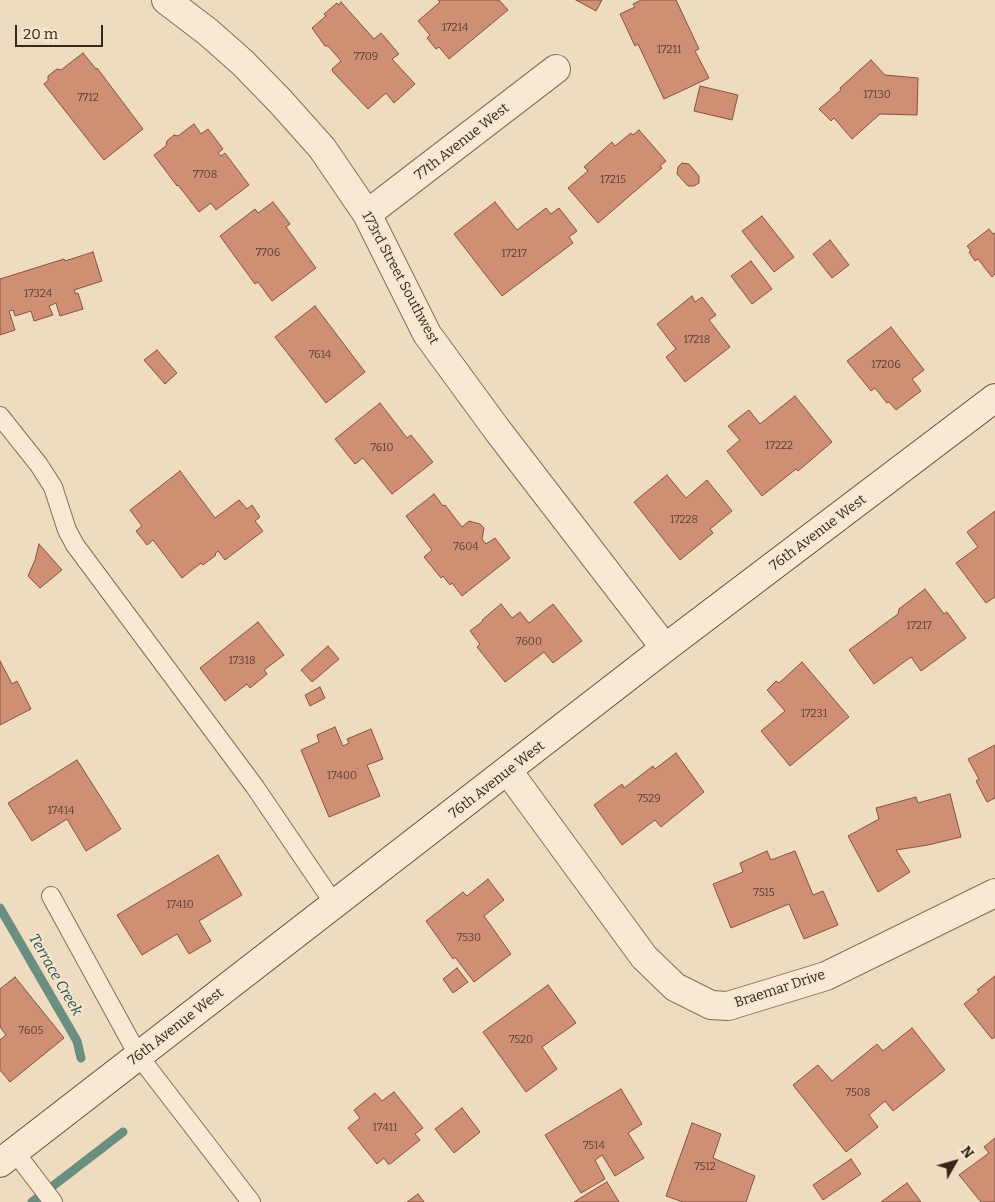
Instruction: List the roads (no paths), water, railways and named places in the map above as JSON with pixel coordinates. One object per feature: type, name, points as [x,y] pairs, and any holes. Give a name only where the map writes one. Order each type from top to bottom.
[{"type":"street","name":"173rd Street Southwest","points":[[166,0],[208,32],[243,63],[322,148],[367,214],[427,334],[665,648]]},
{"type":"street","name":"77th Avenue West","points":[[367,214],[556,69]]},
{"type":"street","name":"76th Avenue West","points":[[4,1160],[665,648],[995,398]]},
{"type":"street","name":"Braemar Drive","points":[[508,771],[644,957],[675,987],[712,1005],[728,1006],[826,976],[995,893]]},
{"type":"lane","points":[[0,416],[39,465],[53,487],[67,530],[75,545],[255,787],[335,905]]},
{"type":"lane","points":[[51,896],[138,1055],[251,1202]]},
{"type":"lane","points":[[4,1160],[52,1202]]},
{"type":"waterway","name":"Terrace Creek","points":[[0,908],[77,1041],[81,1058]]},
{"type":"waterway","name":"Terrace Creek","points":[[32,1202],[123,1132]]}]
